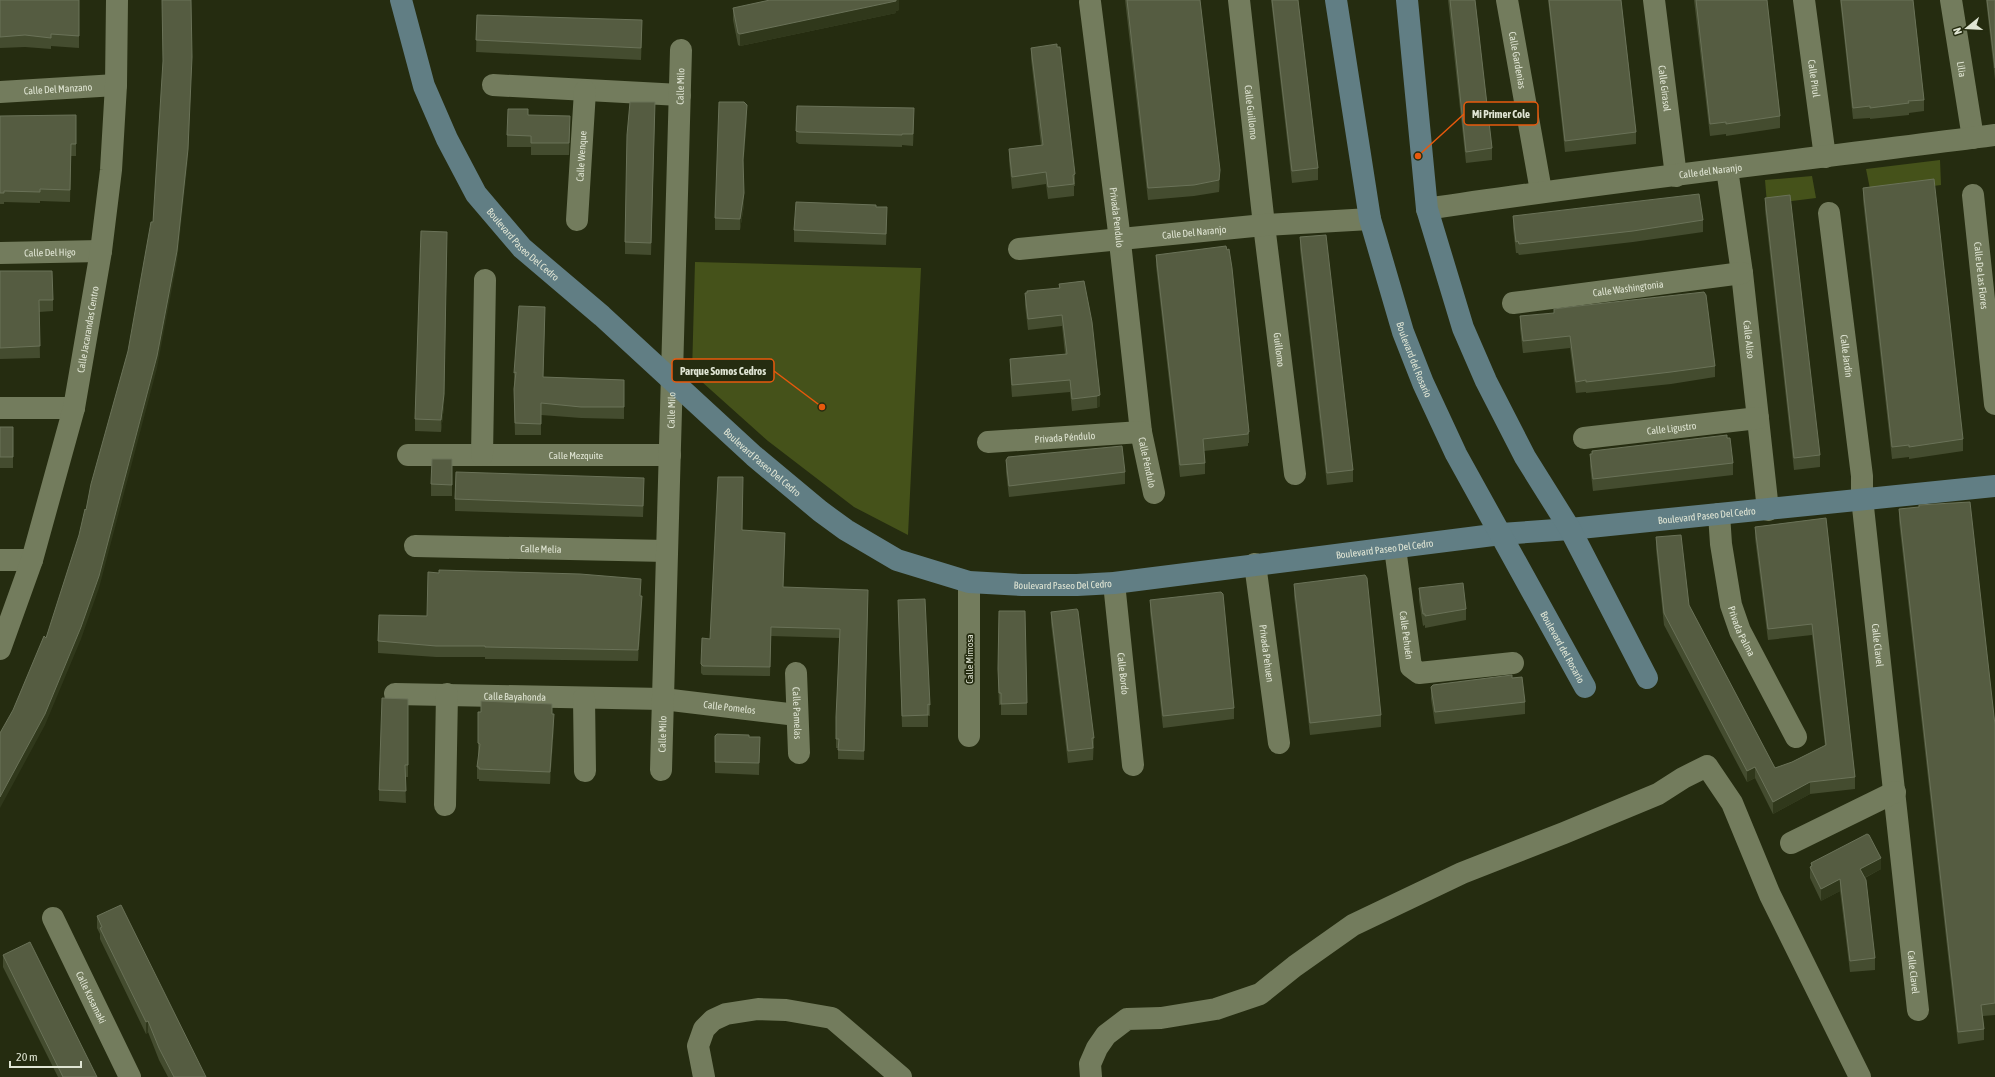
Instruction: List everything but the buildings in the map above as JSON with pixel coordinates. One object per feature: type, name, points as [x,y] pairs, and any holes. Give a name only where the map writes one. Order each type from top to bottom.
[{"type":"street","name":"Calle Jacarandas Centro","points":[[0,649],[32,560],[74,408],[101,251],[111,170],[116,85],[117,0]]},
{"type":"street","name":"Boulevard Paseo Del Cedro","points":[[401,0],[424,86],[447,139],[476,194],[522,248],[602,316],[672,381],[799,494],[846,530],[897,560],[969,582],[1022,586],[1114,583],[1501,534],[1768,510],[1862,498],[1995,486]]},
{"type":"street","name":"Calle Guillomo","points":[[1239,0],[1264,225]]},
{"type":"street","name":"Boulevard del Rosario","points":[[1336,0],[1370,219],[1403,332],[1423,383],[1456,454],[1585,687]]},
{"type":"street","points":[[1406,0],[1427,209],[1463,328],[1486,382],[1525,457],[1570,529],[1647,678]]},
{"type":"street","name":"Calle Gardenias","points":[[1507,0],[1541,191]]},
{"type":"street","name":"Calle Girasol","points":[[1654,0],[1676,176]]},
{"type":"street","name":"Calle Pirul","points":[[1804,0],[1825,157]]},
{"type":"street","name":"Lilia","points":[[1951,0],[1973,138]]},
{"type":"street","name":"Privada Pendulo","points":[[1090,2],[1120,239],[1141,432]]},
{"type":"street","name":"Calle Milo","points":[[661,770],[681,50]]},
{"type":"street","name":"Calle Del Manzano","points":[[0,92],[116,85]]},
{"type":"street","points":[[493,86],[680,95]]},
{"type":"street","name":"Calle Wenque","points":[[577,220],[585,91]]},
{"type":"street","name":"Calle del Naranjo","points":[[1427,209],[1541,191],[1676,176],[1995,135]]},
{"type":"street","name":"Calle Aliso","points":[[1727,169],[1742,273],[1768,510]]},
{"type":"street","name":"Calle De Las Flores","points":[[1973,195],[1995,404]]},
{"type":"street","name":"Calle Jardín","points":[[1829,213],[1862,476],[1862,498]]},
{"type":"street","name":"Calle Del Naranjo","points":[[1019,249],[1264,225],[1370,219]]},
{"type":"street","name":"Guillomo","points":[[1264,225],[1295,474]]},
{"type":"street","name":"Calle Del Higo","points":[[0,253],[101,251]]},
{"type":"street","name":"Calle Washingtonia","points":[[1513,303],[1742,273]]},
{"type":"street","points":[[482,455],[485,280]]},
{"type":"street","points":[[0,408],[74,408]]},
{"type":"street","name":"Calle Ligustro","points":[[1584,438],[1758,418]]},
{"type":"street","name":"Privada Péndulo","points":[[988,442],[1141,432]]},
{"type":"street","name":"Calle Péndulo","points":[[1141,432],[1154,493]]},
{"type":"street","name":"Calle Mezquite","points":[[408,455],[670,455]]},
{"type":"street","name":"Calle Clavel","points":[[1862,498],[1918,1010]]},
{"type":"street","name":"Privada Palma","points":[[1719,514],[1721,544],[1731,605],[1740,631],[1796,737]]},
{"type":"street","name":"Calle Melia","points":[[415,546],[667,551]]},
{"type":"street","name":"Calle Pehuén","points":[[1395,548],[1411,667],[1414,671],[1419,673],[1513,663]]},
{"type":"street","points":[[0,560],[32,560]]},
{"type":"street","name":"Privada Pehuen","points":[[1255,564],[1279,743]]},
{"type":"street","name":"Calle Mimosa","points":[[969,582],[969,736]]},
{"type":"street","name":"Calle Bordo","points":[[1114,583],[1133,764]]},
{"type":"street","name":"Calle Pamelas","points":[[796,673],[799,753]]},
{"type":"street","name":"Calle Bayahonda","points":[[395,694],[663,699]]},
{"type":"street","points":[[445,805],[446,694]]},
{"type":"street","points":[[584,698],[585,771]]},
{"type":"street","name":"Calle Pomelos","points":[[663,699],[797,715]]},
{"type":"street","points":[[1091,1077],[1090,1064],[1097,1048],[1106,1035],[1127,1019],[1161,1018],[1216,1009],[1260,994],[1295,966],[1353,925],[1462,873],[1658,794],[1683,778],[1707,766],[1732,803],[1770,895],[1860,1077]]},
{"type":"street","points":[[1790,843],[1895,792]]},
{"type":"street","name":"Calle Kusamaki","points":[[53,918],[130,1077]]},
{"type":"street","points":[[704,1077],[698,1046],[704,1028],[713,1020],[726,1014],[758,1008],[786,1010],[832,1018],[901,1077]]},
{"type":"green space","points":[[1940,160],[1941,185],[1871,194],[1866,169]]},
{"type":"green space","points":[[1812,176],[1816,198],[1767,204],[1765,180]]},
{"type":"green space","points":[[695,262],[921,268],[908,535],[854,507],[768,441],[692,373]]},
{"type":"place","name":"Mi Primer Cole","points":[[1418,156]]},
{"type":"place","name":"Parque Somos Cedros","points":[[822,407]]}]
